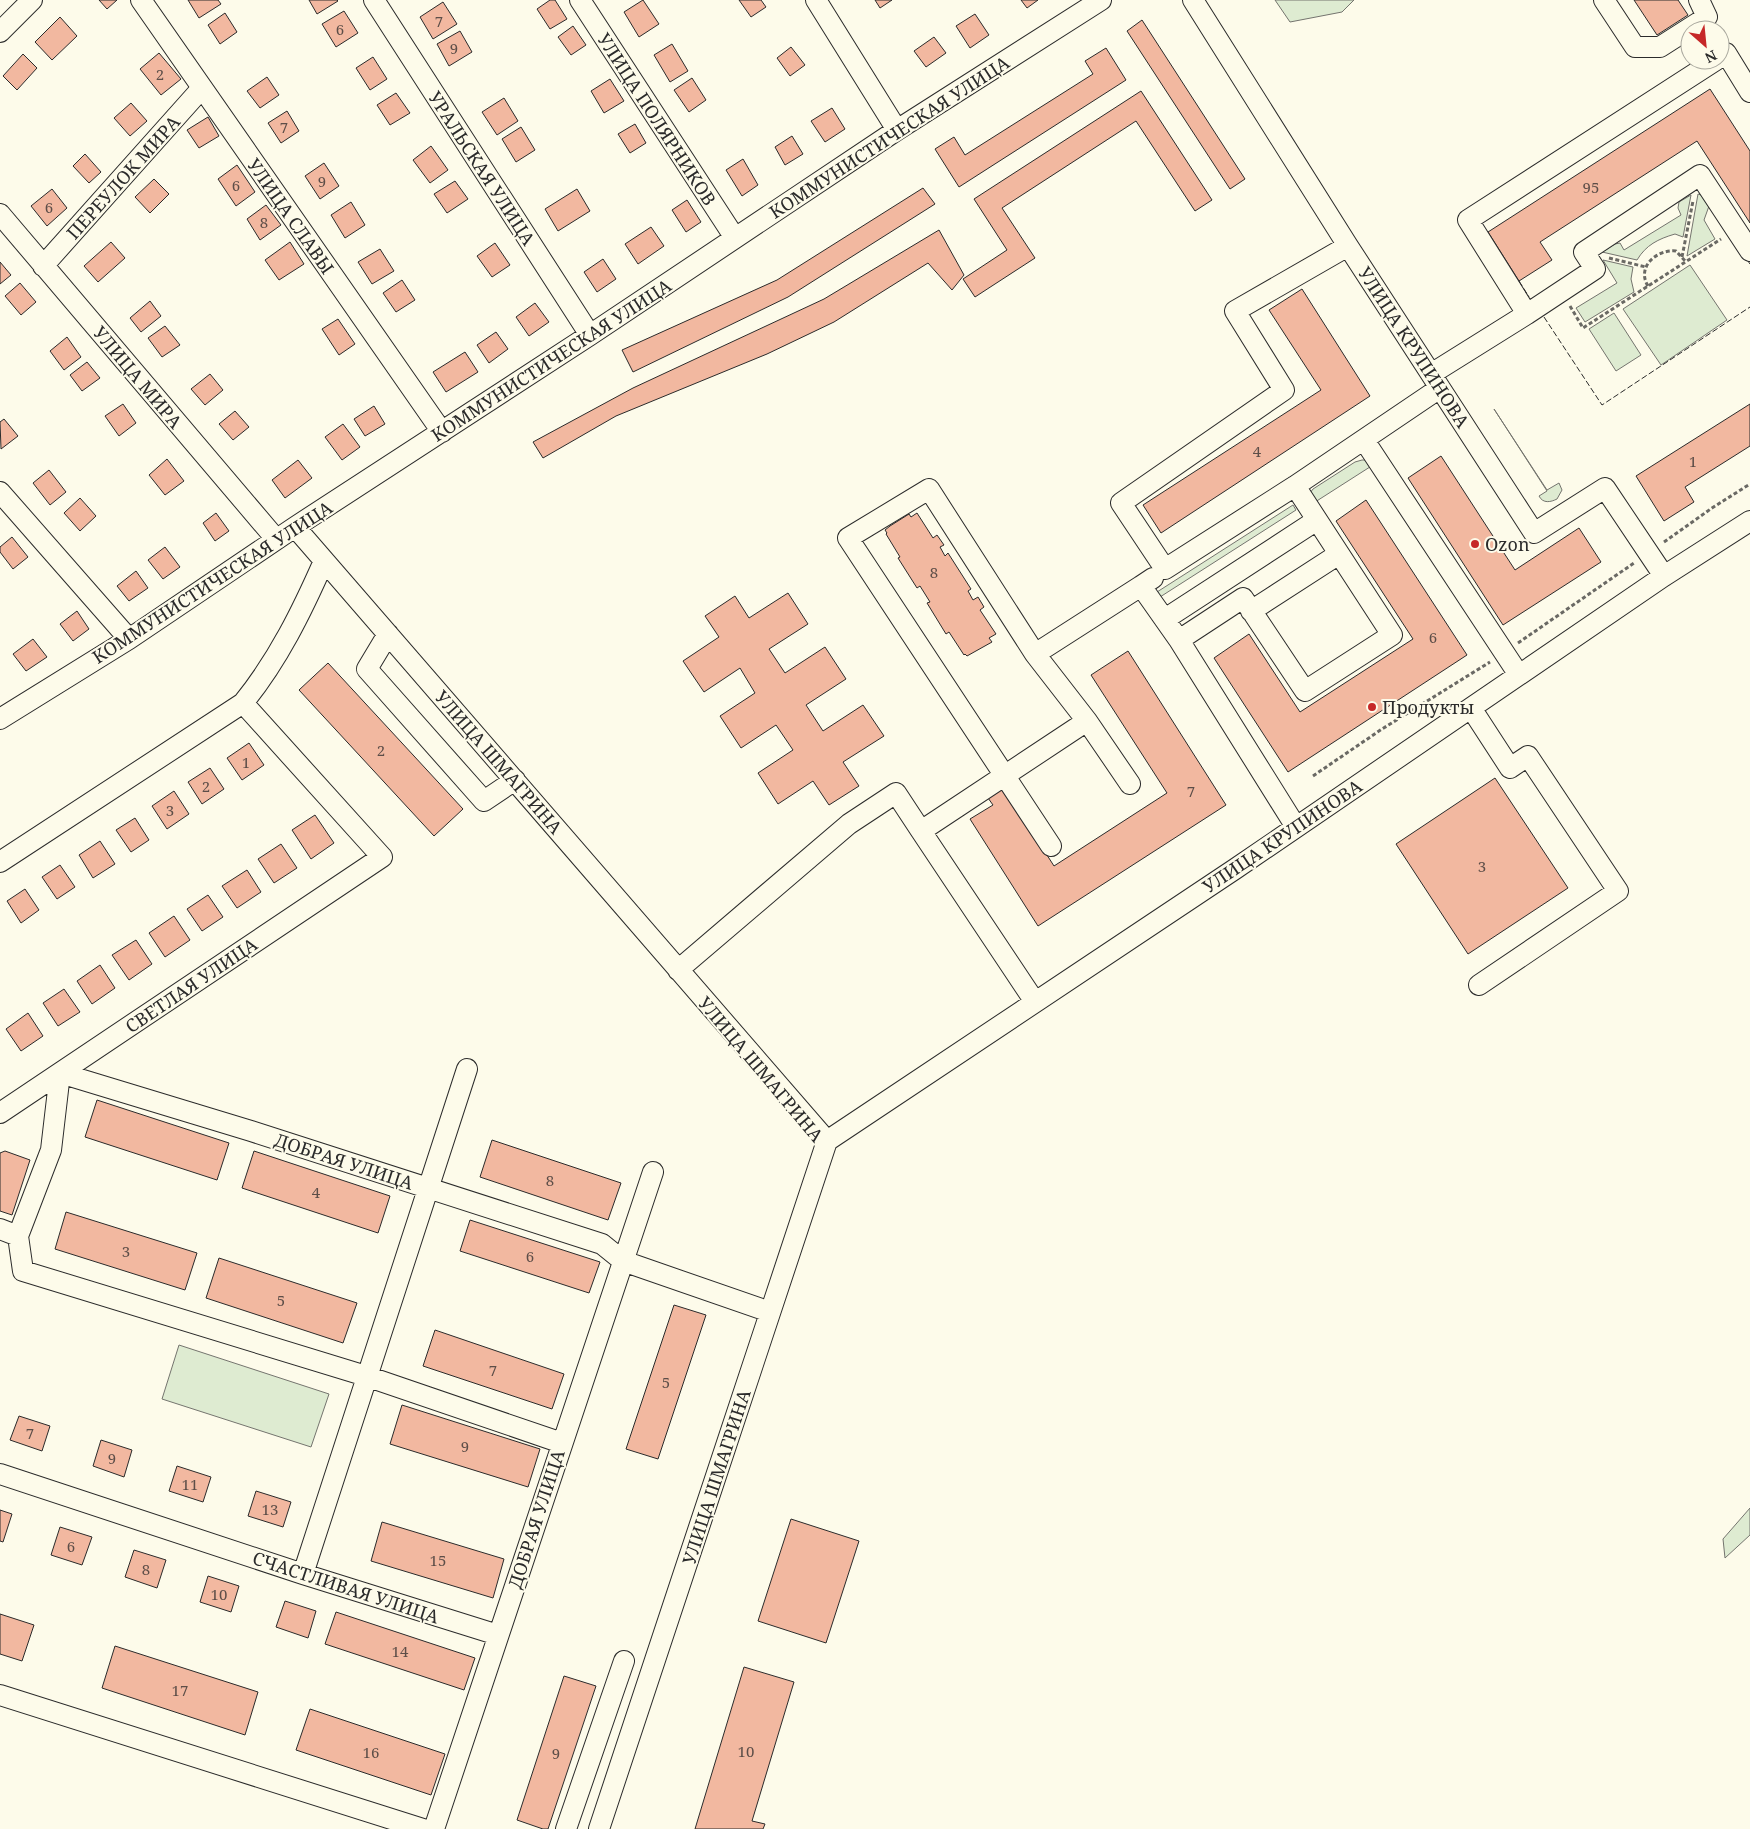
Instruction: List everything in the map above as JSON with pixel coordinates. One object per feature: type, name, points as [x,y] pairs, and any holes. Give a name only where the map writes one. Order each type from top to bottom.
[{"type":"street","points":[[0,32],[32,0]]},
{"type":"street","name":"УЛИЦА СЛАВЫ","points":[[141,0],[442,432]]},
{"type":"street","name":"УРАЛЬСКАЯ УЛИЦА","points":[[374,0],[590,335]]},
{"type":"street","name":"УЛИЦА ПОЛЯРНИКОВ","points":[[580,0],[735,238]]},
{"type":"street","points":[[816,0],[897,130]]},
{"type":"street","name":"КОММУНИСТИЧЕСКАЯ УЛИЦА","points":[[0,719],[129,639],[295,527],[590,335],[897,130],[1073,8],[1102,0]]},
{"type":"street","name":"УЛИЦА КРУПИНОВА","points":[[1193,0],[1348,246],[1534,533],[1605,488],[1664,576]]},
{"type":"street","points":[[1604,0],[1635,47],[1660,48],[1707,17],[1699,0]]},
{"type":"street","points":[[1730,60],[1750,92]]},
{"type":"street","points":[[1527,314],[1468,220],[1700,70]]},
{"type":"street","name":"ПЕРЕУЛОК МИРА","points":[[43,266],[202,88]]},
{"type":"street","points":[[1034,654],[1364,440],[1436,381],[1527,314],[1595,269],[1584,252],[1700,176],[1750,251]]},
{"type":"street","name":"УЛИЦА МИРА","points":[[0,214],[276,540]]},
{"type":"street","points":[[1165,569],[1122,503],[1284,390],[1235,311],[1348,246]]},
{"type":"street","points":[[1364,440],[1519,675]]},
{"type":"street","points":[[1179,640],[1243,598],[1305,691],[1392,636],[1295,486]]},
{"type":"street","points":[[1050,846],[848,538],[929,489],[1034,654],[1087,721],[1130,784]]},
{"type":"street","points":[[0,492],[129,639]]},
{"type":"street","points":[[1165,619],[1317,520]]},
{"type":"street","name":"УЛИЦА КРУПИНОВА","points":[[826,1141],[1296,828],[1664,576],[1750,521]]},
{"type":"street","name":"УЛИЦА ШМАГРИНА","points":[[295,527],[826,1141],[599,1829]]},
{"type":"street","points":[[1251,611],[1339,554]]},
{"type":"street","points":[[0,862],[243,703],[269,667],[294,627],[324,561]]},
{"type":"street","points":[[1141,586],[1179,640],[1296,828]]},
{"type":"street","points":[[388,634],[367,669],[484,801],[515,780]]},
{"type":"street","name":"СВЕТЛАЯ УЛИЦА","points":[[0,1113],[382,857],[243,703]]},
{"type":"street","points":[[1471,708],[1510,768],[1528,756],[1618,891],[1479,985]]},
{"type":"street","points":[[921,831],[1087,721]]},
{"type":"street","points":[[678,970],[849,824],[896,793],[1035,1002]]},
{"type":"street","points":[[303,1574],[467,1069]]},
{"type":"street","points":[[60,1073],[51,1150],[9,1232],[23,1271],[366,1376],[562,1443]]},
{"type":"street","name":"ДОБРАЯ УЛИЦА","points":[[60,1073],[251,1131],[602,1244],[623,1261],[770,1312]]},
{"type":"street","name":"ДОБРАЯ УЛИЦА","points":[[498,1635],[653,1172]]},
{"type":"street","name":"СЧАСТЛИВАЯ УЛИЦА","points":[[0,1474],[303,1574],[498,1635]]},
{"type":"street","points":[[434,1829],[498,1635]]},
{"type":"street","points":[[566,1829],[624,1661]]},
{"type":"street","points":[[0,1695],[423,1829]]},
{"type":"path","points":[[1682,257],[1694,195],[1700,176]]},
{"type":"path","points":[[1560,292],[1583,328],[1736,230]]},
{"type":"path","points":[[1648,286],[1644,275],[1646,267],[1658,254],[1668,250],[1676,251],[1686,262]]},
{"type":"path","points":[[1584,252],[1646,267]]},
{"type":"path","points":[[1313,776],[1382,729],[1504,653],[1712,508],[1750,484]]},
{"type":"green space","points":[[1275,0],[1354,0],[1342,12],[1290,22]]},
{"type":"green space","points":[[1698,194],[1704,196],[1709,206],[1704,220],[1715,239],[1687,256]]},
{"type":"green space","points":[[1691,195],[1683,237],[1675,234],[1658,240],[1648,246],[1637,260],[1602,252],[1620,243],[1624,250],[1681,215],[1678,208],[1679,202]]},
{"type":"green space","points":[[1603,260],[1633,267],[1631,279],[1634,292],[1585,322],[1576,308],[1617,283]]},
{"type":"green space","points":[[1690,265],[1727,320],[1661,365],[1623,309]]},
{"type":"green space","points":[[1614,313],[1641,355],[1616,371],[1589,329]]},
{"type":"green space","points":[[1494,409],[1547,490],[1559,483],[1562,490],[1557,499],[1547,502],[1541,499],[1539,496],[1547,491]]},
{"type":"green space","points":[[1369,460],[1373,465],[1312,504],[1310,493],[1313,489],[1355,462]]},
{"type":"green space","points":[[1293,505],[1296,510],[1160,597],[1157,592]]},
{"type":"green space","points":[[179,1345],[329,1394],[311,1447],[162,1399]]},
{"type":"green space","points":[[1750,1508],[1750,1535],[1725,1558],[1723,1539]]},
{"type":"building","points":[[99,0],[117,0],[107,9]]},
{"type":"building","points":[[188,0],[218,0],[221,4],[199,18]]},
{"type":"building","points":[[309,0],[337,0],[338,1],[317,14]]},
{"type":"building","points":[[550,0],[555,0],[567,19],[550,29],[537,9]]},
{"type":"building","points":[[643,0],[659,24],[639,37],[624,12]]},
{"type":"building","points":[[739,0],[761,0],[766,7],[751,17]]},
{"type":"building","points":[[875,0],[892,0],[880,8]]},
{"type":"building","points":[[1021,0],[1038,0],[1027,8]]},
{"type":"building","points":[[1634,0],[1678,0],[1688,15],[1657,35]]},
{"type":"building","points":[[443,2],[457,24],[433,39],[420,17]]},
{"type":"building","points":[[344,11],[358,33],[336,47],[322,24]]},
{"type":"building","points":[[225,13],[237,32],[220,44],[208,25]]},
{"type":"building","points":[[975,14],[989,35],[970,48],[956,26]]},
{"type":"building","points":[[60,17],[77,36],[52,60],[35,42]]},
{"type":"building","points":[[1142,20],[1245,179],[1230,189],[1127,31]]},
{"type":"building","points":[[573,26],[586,45],[571,55],[558,37]]},
{"type":"building","points":[[460,31],[472,52],[449,66],[437,44]]},
{"type":"building","points":[[934,37],[946,53],[926,67],[914,51]]},
{"type":"building","points":[[672,44],[688,71],[670,82],[654,55]]},
{"type":"building","points":[[791,47],[805,65],[790,76],[777,58]]},
{"type":"building","points":[[1106,48],[1126,80],[959,187],[935,149],[954,137],[965,155],[1093,74],[1085,61]]},
{"type":"building","points":[[159,53],[181,79],[161,95],[140,69]]},
{"type":"building","points":[[23,54],[37,68],[17,90],[3,76]]},
{"type":"building","points":[[373,57],[387,79],[370,90],[356,68]]},
{"type":"building","points":[[267,77],[279,95],[260,108],[247,91]]},
{"type":"building","points":[[692,78],[706,100],[689,112],[674,90]]},
{"type":"building","points":[[610,79],[624,101],[604,113],[591,91]]},
{"type":"building","points":[[1710,89],[1750,151],[1750,223],[1697,141],[1540,242],[1552,260],[1519,281],[1488,232]]},
{"type":"building","points":[[1141,91],[1212,200],[1195,211],[1136,121],[1002,208],[1035,258],[975,297],[963,279],[1007,250],[974,199]]},
{"type":"building","points":[[396,93],[410,113],[390,125],[377,105]]},
{"type":"building","points":[[504,98],[518,121],[497,135],[482,112]]},
{"type":"building","points":[[131,103],[147,121],[130,136],[114,118]]},
{"type":"building","points":[[832,108],[845,129],[825,142],[811,121]]},
{"type":"building","points":[[287,111],[299,131],[281,143],[268,123]]},
{"type":"building","points":[[208,117],[219,136],[199,148],[187,130]]},
{"type":"building","points":[[635,124],[646,143],[630,153],[618,134]]},
{"type":"building","points":[[521,127],[535,150],[516,162],[502,139]]},
{"type":"building","points":[[792,136],[803,154],[785,165],[775,147]]},
{"type":"building","points":[[431,146],[448,170],[430,183],[413,160]]},
{"type":"building","points":[[85,154],[101,172],[89,183],[73,166]]},
{"type":"building","points":[[743,159],[758,185],[742,196],[726,170]]},
{"type":"building","points":[[324,163],[339,186],[320,199],[305,176]]},
{"type":"building","points":[[237,165],[255,192],[236,206],[218,179]]},
{"type":"building","points":[[154,179],[169,194],[150,213],[135,197]]},
{"type":"building","points":[[455,181],[468,199],[447,213],[434,194]]},
{"type":"building","points":[[923,188],[935,204],[788,297],[633,372],[622,350],[777,280]]},
{"type":"building","points":[[52,189],[67,208],[47,226],[31,206]]},
{"type":"building","points":[[577,189],[590,211],[558,231],[545,209]]},
{"type":"building","points":[[687,200],[701,222],[686,232],[672,210]]},
{"type":"building","points":[[351,202],[365,225],[345,238],[331,215]]},
{"type":"building","points":[[266,205],[281,225],[260,240],[247,219]]},
{"type":"building","points":[[651,227],[664,246],[638,264],[625,244]]},
{"type":"building","points":[[939,230],[964,275],[952,290],[928,263],[834,322],[767,354],[616,416],[543,458],[533,442],[633,388],[824,299]]},
{"type":"building","points":[[111,242],[125,258],[98,282],[84,266]]},
{"type":"building","points":[[290,242],[304,264],[279,280],[265,260]]},
{"type":"building","points":[[495,243],[510,265],[492,277],[477,256]]},
{"type":"building","points":[[380,249],[394,271],[372,284],[358,262]]},
{"type":"building","points":[[603,259],[616,279],[597,292],[584,272]]},
{"type":"building","points":[[0,262],[11,275],[0,284]]},
{"type":"building","points":[[402,280],[415,300],[396,312],[383,293]]},
{"type":"building","points":[[20,283],[36,302],[21,315],[5,296]]},
{"type":"building","points":[[1302,289],[1370,396],[1161,533],[1143,505],[1321,390],[1269,310]]},
{"type":"building","points":[[150,301],[161,316],[141,332],[130,318]]},
{"type":"building","points":[[535,303],[549,322],[529,336],[516,317]]},
{"type":"building","points":[[338,319],[355,344],[339,355],[322,329]]},
{"type":"building","points":[[165,326],[180,345],[162,357],[148,338]]},
{"type":"building","points":[[496,332],[508,349],[489,363],[477,345]]},
{"type":"building","points":[[67,337],[81,357],[64,370],[50,351]]},
{"type":"building","points":[[465,352],[478,372],[446,392],[433,372]]},
{"type":"building","points":[[87,362],[100,378],[82,391],[70,375]]},
{"type":"building","points":[[210,374],[223,390],[205,405],[191,389]]},
{"type":"building","points":[[123,404],[136,423],[119,436],[105,416]]},
{"type":"building","points":[[1750,404],[1750,446],[1685,487],[1694,502],[1664,521],[1636,476]]},
{"type":"building","points":[[374,406],[385,424],[365,436],[354,419]]},
{"type":"building","points":[[235,411],[249,427],[233,440],[219,424]]},
{"type":"building","points":[[4,419],[18,436],[1,449],[0,422]]},
{"type":"building","points":[[343,424],[360,447],[342,460],[325,437]]},
{"type":"building","points":[[1441,456],[1515,570],[1579,528],[1601,562],[1503,625],[1408,478]]},
{"type":"building","points":[[167,459],[184,481],[165,495],[149,475]]},
{"type":"building","points":[[298,460],[312,478],[285,498],[272,480]]},
{"type":"building","points":[[49,470],[66,492],[50,505],[33,483]]},
{"type":"building","points":[[80,498],[96,516],[80,531],[64,513]]},
{"type":"building","points":[[1366,500],[1467,655],[1288,772],[1214,658],[1249,634],[1300,712],[1413,639],[1336,521]]},
{"type":"building","points":[[216,513],[229,531],[215,541],[203,523]]},
{"type":"building","points":[[917,513],[933,538],[937,535],[944,545],[940,547],[945,556],[948,553],[971,589],[968,591],[973,600],[978,597],[984,607],[980,610],[996,634],[989,638],[992,642],[967,656],[964,655],[949,632],[946,634],[927,603],[930,602],[920,586],[917,588],[898,558],[900,557],[886,534],[885,530],[890,526],[909,514],[911,517]]},
{"type":"building","points":[[12,537],[28,557],[13,569],[0,552],[0,547]]},
{"type":"building","points":[[165,547],[180,567],[163,579],[148,560]]},
{"type":"building","points":[[136,571],[148,588],[129,601],[117,586]]},
{"type":"building","points":[[788,593],[808,624],[769,649],[785,673],[825,647],[846,679],[806,705],[823,731],[863,705],[884,736],[843,762],[859,786],[829,805],[813,781],[778,804],[758,773],[793,750],[776,725],[741,748],[720,716],[755,693],[740,668],[704,692],[683,661],[719,637],[705,616],[735,596],[749,618]]},
{"type":"building","points":[[77,611],[89,629],[73,641],[60,624]]},
{"type":"building","points":[[33,639],[47,657],[26,671],[13,654]]},
{"type":"building","points":[[1128,651],[1226,805],[1038,926],[970,819],[993,805],[988,798],[1004,788],[1054,866],[1167,793],[1091,675]]},
{"type":"building","points":[[328,663],[463,809],[434,836],[299,690]]},
{"type":"building","points":[[249,743],[264,765],[242,780],[227,758]]},
{"type":"building","points":[[210,768],[224,789],[202,804],[188,782]]},
{"type":"building","points":[[1495,778],[1568,888],[1468,954],[1396,844]]},
{"type":"building","points":[[174,791],[189,814],[167,829],[152,806]]},
{"type":"building","points":[[315,815],[334,843],[311,859],[292,830]]},
{"type":"building","points":[[135,818],[149,840],[131,852],[116,830]]},
{"type":"building","points":[[100,841],[115,864],[93,878],[79,855]]},
{"type":"building","points":[[281,844],[297,868],[274,883],[258,859]]},
{"type":"building","points":[[60,865],[75,887],[57,899],[42,877]]},
{"type":"building","points":[[247,870],[261,892],[237,908],[222,886]]},
{"type":"building","points":[[25,889],[39,910],[21,923],[7,901]]},
{"type":"building","points":[[208,895],[223,917],[202,931],[187,909]]},
{"type":"building","points":[[174,916],[190,940],[165,957],[149,933]]},
{"type":"building","points":[[136,940],[152,964],[129,980],[112,955]]},
{"type":"building","points":[[100,965],[115,988],[92,1004],[77,981]]},
{"type":"building","points":[[64,989],[80,1012],[58,1026],[43,1003]]},
{"type":"building","points":[[28,1013],[43,1036],[21,1051],[6,1029]]},
{"type":"building","points":[[97,1100],[229,1143],[217,1180],[85,1137]]},
{"type":"building","points":[[492,1140],[621,1183],[608,1220],[480,1177]]},
{"type":"building","points":[[5,1151],[30,1160],[12,1215],[0,1211],[0,1153]]},
{"type":"building","points":[[254,1151],[390,1196],[378,1233],[242,1188]]},
{"type":"building","points":[[66,1212],[197,1253],[185,1290],[55,1249]]},
{"type":"building","points":[[470,1220],[600,1262],[589,1293],[460,1251]]},
{"type":"building","points":[[219,1258],[357,1303],[343,1343],[206,1298]]},
{"type":"building","points":[[674,1305],[706,1315],[658,1459],[626,1449]]},
{"type":"building","points":[[435,1330],[564,1374],[552,1409],[423,1366]]},
{"type":"building","points":[[402,1405],[540,1449],[528,1487],[390,1444]]},
{"type":"building","points":[[19,1416],[50,1426],[42,1451],[10,1440]]},
{"type":"building","points":[[101,1440],[132,1450],[124,1477],[93,1466]]},
{"type":"building","points":[[177,1466],[211,1477],[203,1502],[169,1491]]},
{"type":"building","points":[[256,1491],[291,1502],[283,1527],[248,1516]]},
{"type":"building","points":[[0,1510],[12,1514],[3,1542],[0,1541]]},
{"type":"building","points":[[791,1519],[859,1541],[826,1643],[758,1621]]},
{"type":"building","points":[[382,1522],[504,1559],[493,1598],[371,1561]]},
{"type":"building","points":[[60,1527],[92,1537],[82,1565],[51,1555]]},
{"type":"building","points":[[134,1550],[166,1560],[157,1588],[125,1577]]},
{"type":"building","points":[[208,1576],[239,1586],[231,1612],[200,1602]]},
{"type":"building","points":[[285,1601],[316,1611],[308,1638],[276,1627]]},
{"type":"building","points":[[336,1612],[475,1658],[464,1690],[325,1644]]},
{"type":"building","points":[[0,1614],[34,1625],[22,1661],[0,1654]]},
{"type":"building","points":[[115,1646],[258,1692],[245,1735],[102,1688]]},
{"type":"building","points":[[744,1667],[794,1682],[752,1821],[765,1824],[763,1829],[695,1829]]},
{"type":"building","points":[[564,1676],[596,1686],[548,1829],[543,1829],[517,1820]]},
{"type":"building","points":[[310,1709],[445,1754],[431,1795],[296,1750]]},
{"type":"fence","points":[[1519,281],[1529,297]]},
{"type":"fence","points":[[1544,317],[1602,405],[1750,307]]},
{"type":"place","name":"Ozon","points":[[1475,544]]},
{"type":"place","name":"Продукты","points":[[1372,707]]}]
